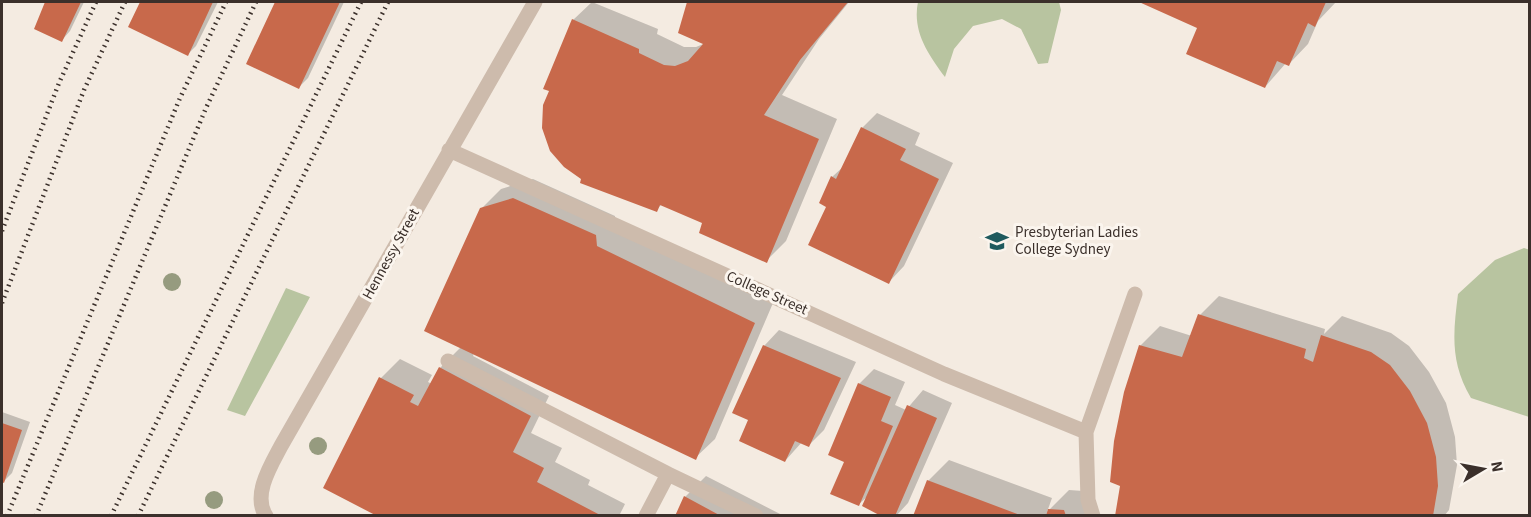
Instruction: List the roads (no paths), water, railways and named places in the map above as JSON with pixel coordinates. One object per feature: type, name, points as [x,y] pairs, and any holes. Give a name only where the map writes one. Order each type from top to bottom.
[{"type":"street","name":"Hennessy Street","points":[[264,514],[261,497],[266,475],[280,446],[536,2]]},
{"type":"street","name":"College Street","points":[[449,150],[944,374],[1086,432]]},
{"type":"street","points":[[1093,516],[1088,500],[1086,432],[1135,294]]},
{"type":"street","points":[[448,361],[668,474],[756,516]]},
{"type":"street","points":[[646,516],[668,474]]},
{"type":"railway","points":[[2,231],[59,83],[96,2]]},
{"type":"railway","points":[[2,303],[84,90],[125,2]]},
{"type":"railway","points":[[7,516],[180,98],[226,2]]},
{"type":"railway","points":[[36,516],[206,108],[256,2]]},
{"type":"railway","points":[[111,516],[361,2]]},
{"type":"railway","points":[[138,516],[388,2]]},
{"type":"place","name":"Presbyterian Ladies College Sydney","points":[[997,241]]}]
